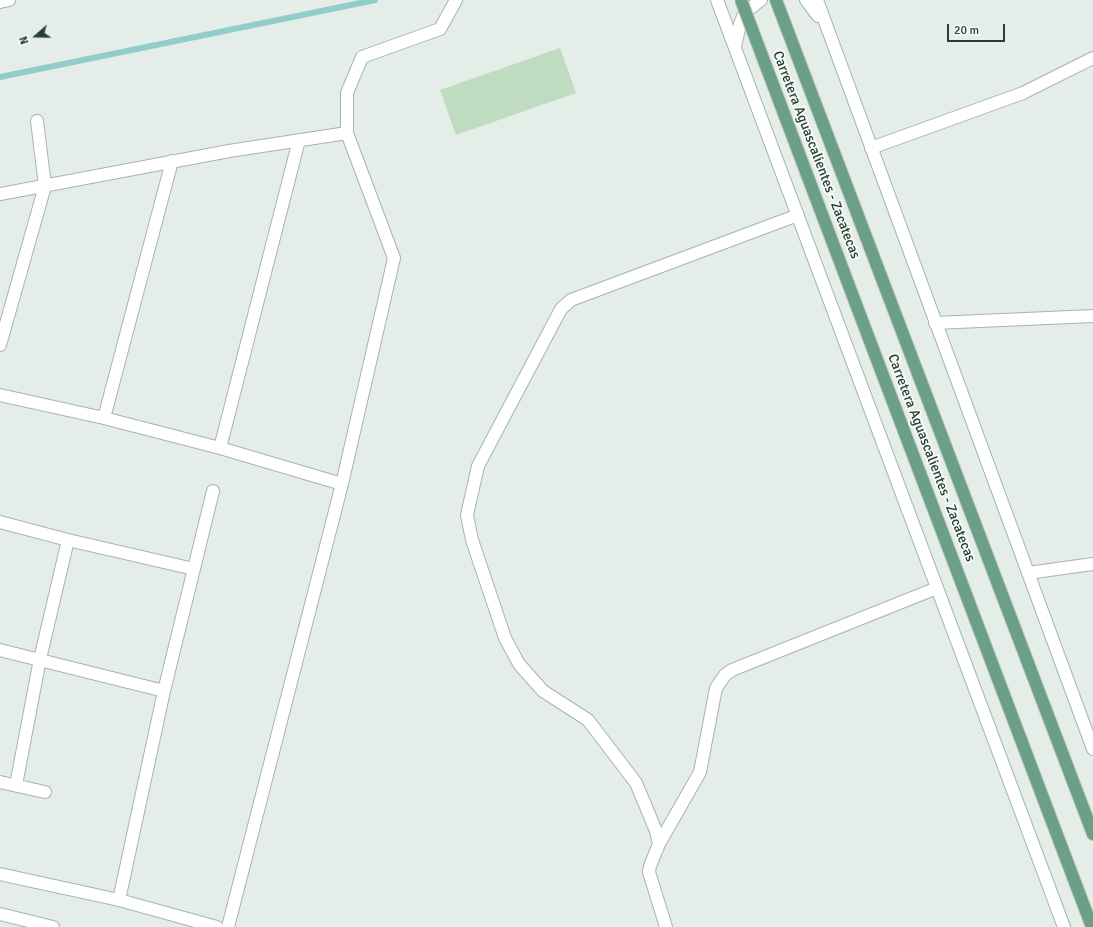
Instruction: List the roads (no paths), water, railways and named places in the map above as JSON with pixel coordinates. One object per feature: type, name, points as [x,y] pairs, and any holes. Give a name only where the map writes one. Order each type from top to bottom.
[{"type":"main road","name":"Carretera Aguascalientes - Zacatecas","points":[[741,0],[1092,927]]},
{"type":"main road","name":"Carretera Aguascalientes - Zacatecas","points":[[776,0],[1093,834]]},
{"type":"street","points":[[0,2],[9,0]]},
{"type":"street","points":[[228,927],[342,484],[394,258],[347,133],[347,93],[362,57],[440,29],[456,0]]},
{"type":"street","points":[[717,0],[1064,927]]},
{"type":"street","points":[[735,47],[740,24],[744,14],[761,0]]},
{"type":"street","points":[[806,0],[827,28]]},
{"type":"street","points":[[817,0],[935,323],[1091,741]]},
{"type":"street","points":[[871,148],[1023,93],[1093,58]]},
{"type":"street","points":[[0,346],[45,186],[37,121]]},
{"type":"street","points":[[0,194],[172,161],[347,133]]},
{"type":"street","points":[[220,448],[299,140]]},
{"type":"street","points":[[104,418],[172,161]]},
{"type":"street","points":[[659,844],[656,831],[636,783],[588,720],[543,691],[519,664],[509,644],[472,540],[467,516],[473,488],[478,466],[561,309],[572,300],[798,215]]},
{"type":"street","points":[[935,323],[1093,316]]},
{"type":"street","points":[[0,395],[104,418],[220,448],[342,484]]},
{"type":"street","points":[[119,900],[164,691],[214,492]]},
{"type":"street","points":[[0,522],[68,540],[194,569]]},
{"type":"street","points":[[16,786],[40,659],[68,540]]},
{"type":"street","points":[[1028,573],[1093,564]]},
{"type":"street","points":[[666,927],[649,872],[650,866],[659,844],[700,772],[716,688],[725,676],[732,670],[937,588]]},
{"type":"street","points":[[0,650],[164,691]]},
{"type":"street","points":[[0,782],[45,792]]},
{"type":"street","points":[[0,874],[119,900],[217,927]]},
{"type":"street","points":[[0,914],[53,927]]},
{"type":"waterway","points":[[0,77],[375,0]]}]
